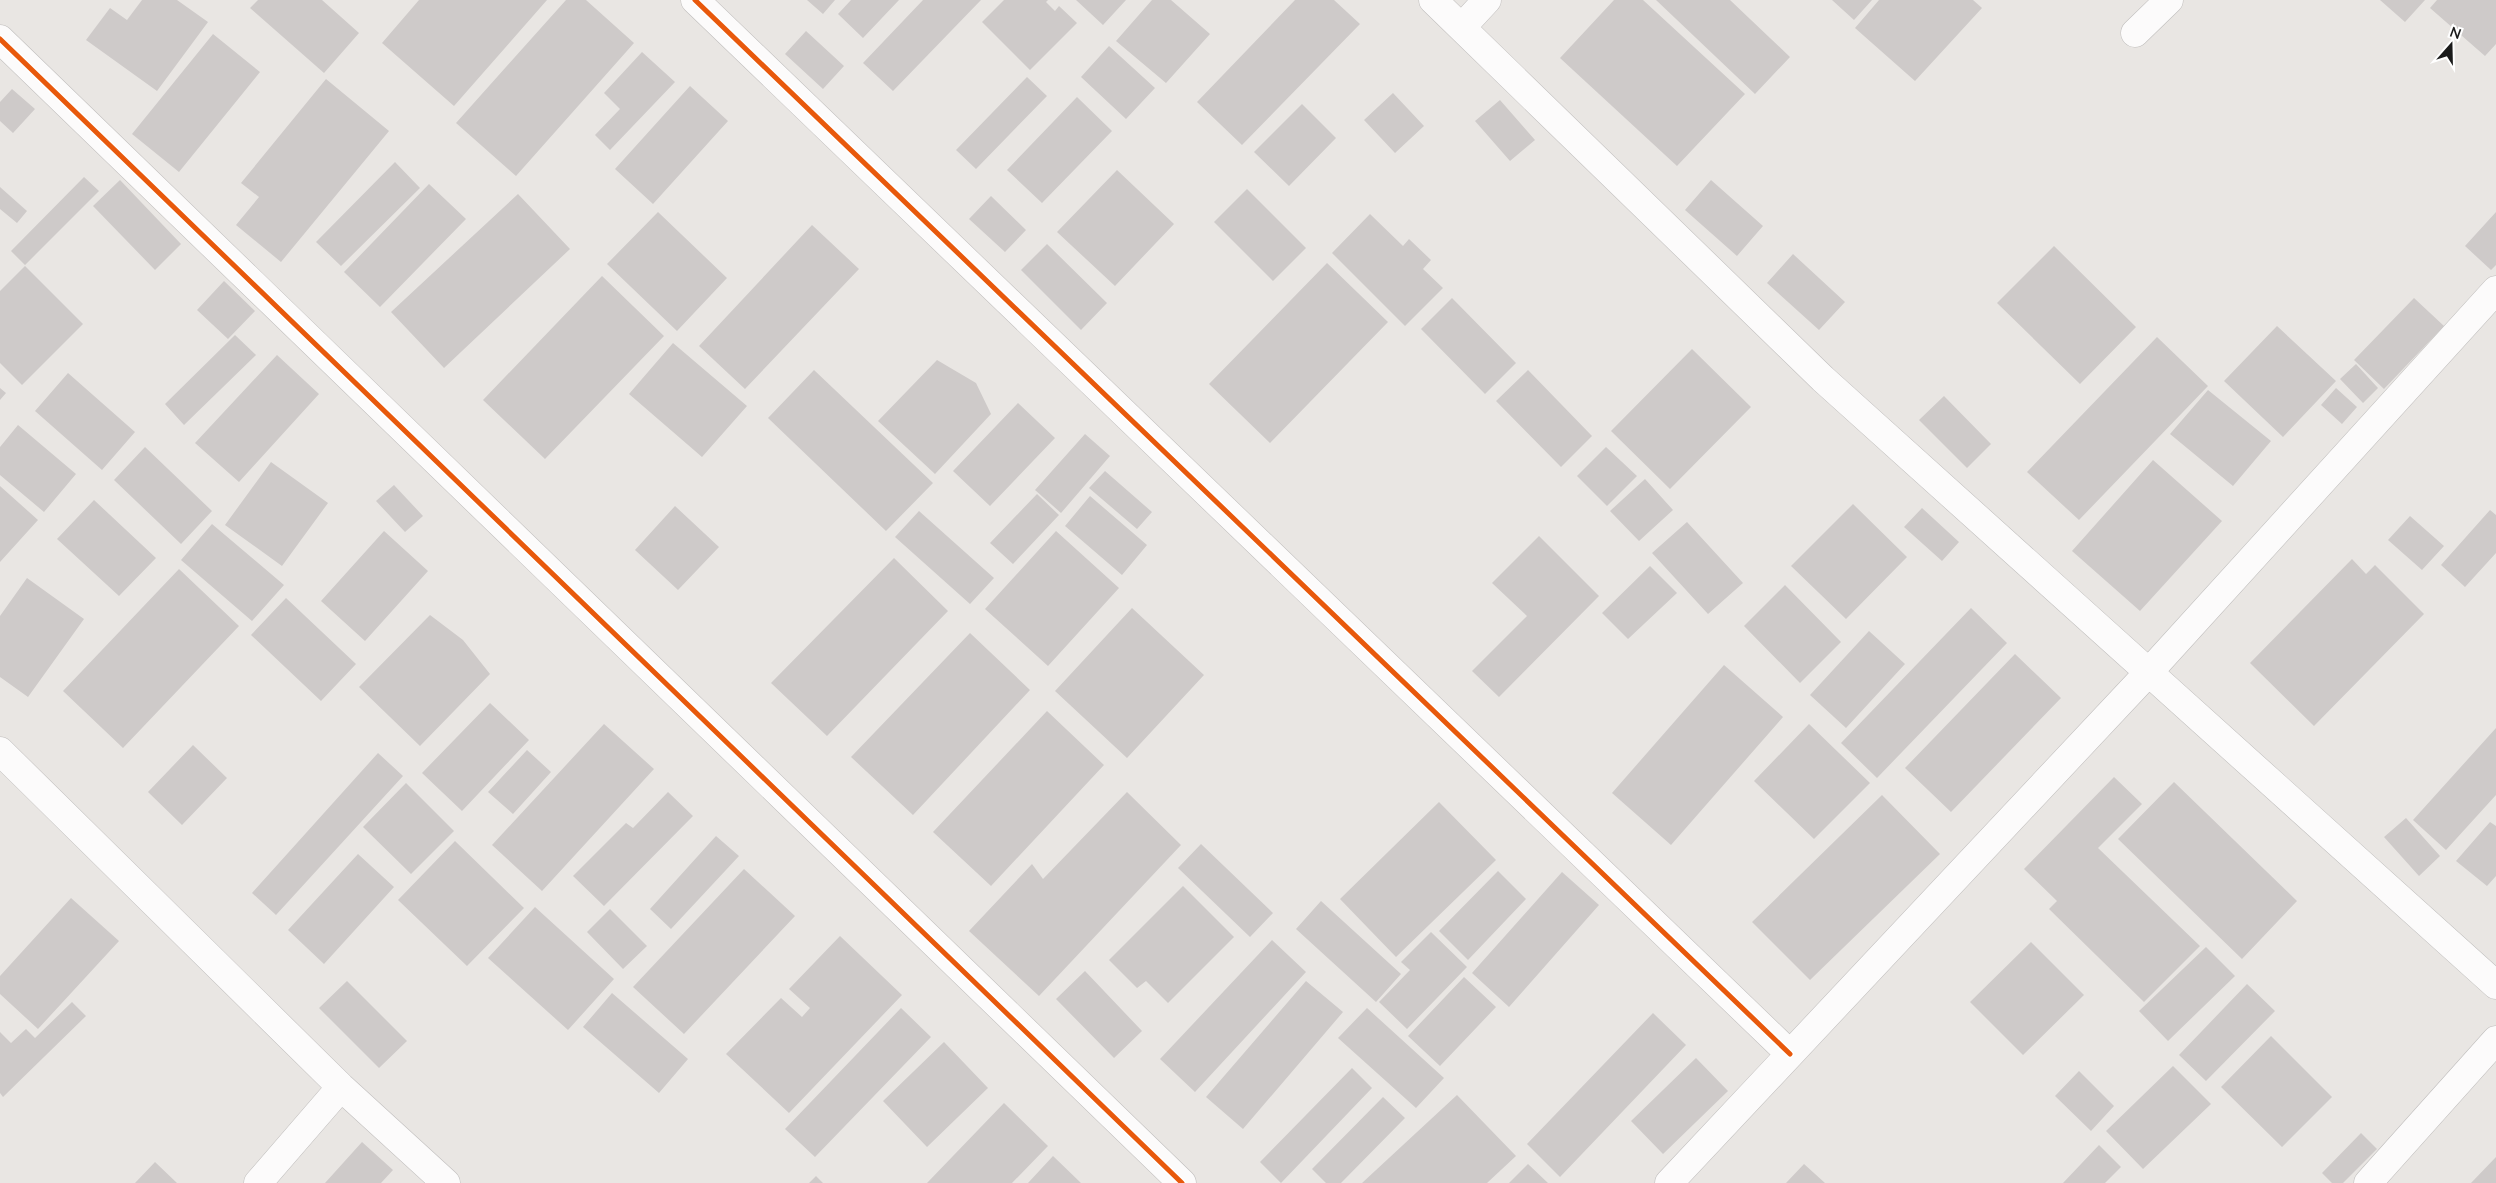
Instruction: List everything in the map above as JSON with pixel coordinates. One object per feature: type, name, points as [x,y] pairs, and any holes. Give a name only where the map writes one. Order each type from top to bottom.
[{"type":"street","points":[[695,0],[1790,1054]]},
{"type":"street","points":[[1434,0],[1823,379],[2496,985]]},
{"type":"street","points":[[1462,27],[1487,0]]},
{"type":"street","points":[[2135,33],[2169,0]]},
{"type":"street","points":[[0,39],[1182,1183]]},
{"type":"street","points":[[1670,1183],[2148,673],[2493,299]]},
{"type":"street","points":[[0,751],[341,1087],[446,1183]]},
{"type":"street","points":[[2368,1183],[2496,1040]]},
{"type":"street","points":[[258,1183],[341,1087]]},
{"type":"building","points":[[142,0],[177,0],[208,22],[157,91],[86,40],[110,8],[127,20]]},
{"type":"building","points":[[258,0],[322,0],[359,33],[324,73],[250,8]]},
{"type":"building","points":[[419,0],[547,0],[454,106],[382,43]]},
{"type":"building","points":[[566,0],[586,0],[634,43],[516,176],[456,123]]},
{"type":"building","points":[[807,0],[835,0],[823,14]]},
{"type":"building","points":[[851,0],[899,0],[863,38],[838,14]]},
{"type":"building","points":[[923,0],[981,0],[893,91],[863,63]]},
{"type":"building","points":[[1004,0],[1048,0],[1046,2],[1055,11],[1059,6],[1077,23],[1030,70],[982,22]]},
{"type":"building","points":[[1076,0],[1126,0],[1103,25]]},
{"type":"building","points":[[1152,0],[1171,0],[1210,34],[1166,83],[1116,41]]},
{"type":"building","points":[[1295,0],[1334,0],[1360,24],[1242,145],[1197,102]]},
{"type":"building","points":[[1614,0],[1643,0],[1745,94],[1677,166],[1560,58]]},
{"type":"building","points":[[1656,0],[1730,0],[1790,57],[1755,94]]},
{"type":"building","points":[[1832,0],[1872,0],[1854,20]]},
{"type":"building","points":[[1879,0],[1973,0],[1982,8],[1915,81],[1855,28]]},
{"type":"building","points":[[2380,0],[2425,0],[2405,22]]},
{"type":"building","points":[[2437,0],[2496,0],[2496,44],[2485,56],[2430,8]]},
{"type":"building","points":[[806,31],[844,66],[823,89],[785,54]]},
{"type":"building","points":[[213,34],[260,72],[179,172],[132,134]]},
{"type":"building","points":[[1109,46],[1155,88],[1126,119],[1081,77]]},
{"type":"building","points":[[642,52],[675,82],[610,150],[595,135],[620,109],[604,93]]},
{"type":"building","points":[[1027,77],[1047,96],[976,169],[956,150]]},
{"type":"building","points":[[326,79],[389,131],[281,262],[236,225],[259,197],[241,183]]},
{"type":"building","points":[[690,86],[728,121],[653,204],[615,169]]},
{"type":"building","points":[[12,89],[35,109],[13,133],[0,121],[0,102]]},
{"type":"building","points":[[1393,93],[1424,126],[1395,153],[1364,120]]},
{"type":"building","points":[[1077,97],[1112,131],[1042,203],[1007,170]]},
{"type":"building","points":[[1500,100],[1535,140],[1510,161],[1475,121]]},
{"type":"building","points":[[1302,104],[1336,138],[1289,186],[1254,152]]},
{"type":"building","points":[[395,162],[420,188],[341,266],[316,242]]},
{"type":"building","points":[[1117,170],[1174,224],[1115,286],[1057,232]]},
{"type":"building","points":[[84,177],[99,191],[25,265],[11,251]]},
{"type":"building","points":[[120,180],[181,244],[155,270],[93,206]]},
{"type":"building","points":[[1711,180],[1763,226],[1737,256],[1685,210]]},
{"type":"building","points":[[429,184],[466,219],[380,307],[344,272]]},
{"type":"building","points":[[0,187],[27,211],[17,223],[0,209]]},
{"type":"building","points":[[1247,189],[1306,248],[1273,281],[1214,222]]},
{"type":"building","points":[[518,194],[570,249],[444,368],[391,312]]},
{"type":"building","points":[[991,196],[1026,230],[1005,252],[969,219]]},
{"type":"building","points":[[658,212],[727,278],[677,331],[607,264]]},
{"type":"building","points":[[2496,212],[2496,265],[2491,270],[2465,246]]},
{"type":"building","points":[[1370,214],[1403,246],[1409,239],[1431,260],[1423,269],[1443,288],[1405,326],[1332,253]]},
{"type":"building","points":[[812,225],[859,269],[745,389],[699,346]]},
{"type":"building","points":[[1047,244],[1107,303],[1081,330],[1021,270]]},
{"type":"building","points":[[2054,246],[2136,327],[2080,384],[1997,303]]},
{"type":"building","points":[[1793,254],[1845,302],[1819,330],[1767,283]]},
{"type":"building","points":[[1327,263],[1388,322],[1270,443],[1209,384]]},
{"type":"building","points":[[25,266],[83,324],[22,385],[0,363],[0,291]]},
{"type":"building","points":[[602,276],[664,336],[545,459],[483,400]]},
{"type":"building","points":[[224,281],[255,311],[228,339],[197,310]]},
{"type":"building","points":[[1452,298],[1516,363],[1485,394],[1421,329]]},
{"type":"building","points":[[2414,298],[2444,326],[2384,389],[2354,360]]},
{"type":"building","points":[[2277,326],[2336,381],[2283,437],[2224,381]]},
{"type":"building","points":[[235,335],[256,355],[184,425],[165,404]]},
{"type":"building","points":[[2157,337],[2208,386],[2079,520],[2027,472]]},
{"type":"building","points":[[673,343],[747,406],[702,457],[629,394]]},
{"type":"building","points":[[1692,349],[1751,407],[1670,489],[1611,431]]},
{"type":"building","points":[[277,355],[319,394],[239,482],[195,443]]},
{"type":"building","points":[[937,360],[976,383],[991,414],[935,474],[878,421]]},
{"type":"building","points":[[2356,364],[2378,388],[2363,403],[2340,379]]},
{"type":"building","points":[[814,370],[933,483],[886,531],[768,418]]},
{"type":"building","points":[[1528,370],[1592,436],[1561,467],[1496,401]]},
{"type":"building","points":[[68,373],[135,432],[102,470],[35,411]]},
{"type":"building","points":[[0,388],[6,393],[0,400]]},
{"type":"building","points":[[2336,388],[2357,407],[2342,424],[2321,405]]},
{"type":"building","points":[[2208,390],[2271,441],[2233,486],[2170,434]]},
{"type":"building","points":[[1944,396],[1991,444],[1967,468],[1919,420]]},
{"type":"building","points":[[1018,403],[1055,438],[990,506],[953,471]]},
{"type":"building","points":[[18,425],[76,474],[44,512],[0,475],[0,447]]},
{"type":"building","points":[[1085,434],[1110,456],[1061,513],[1035,490]]},
{"type":"building","points":[[145,447],[212,511],[181,544],[114,480]]},
{"type":"building","points":[[1606,447],[1637,476],[1607,506],[1577,476]]},
{"type":"building","points":[[2153,460],[2222,521],[2140,611],[2072,551]]},
{"type":"building","points":[[271,462],[328,503],[282,566],[225,525]]},
{"type":"building","points":[[1105,471],[1152,512],[1137,529],[1089,488]]},
{"type":"building","points":[[1645,479],[1673,510],[1639,541],[1610,511]]},
{"type":"building","points":[[394,485],[423,516],[405,532],[376,501]]},
{"type":"building","points":[[0,486],[38,520],[0,562]]},
{"type":"building","points":[[1037,494],[1059,515],[1013,564],[990,543]]},
{"type":"building","points":[[1090,496],[1147,545],[1122,575],[1065,526]]},
{"type":"building","points":[[94,500],[156,558],[119,596],[57,539]]},
{"type":"building","points":[[1853,504],[1907,557],[1846,619],[1791,566]]},
{"type":"building","points":[[675,506],[719,547],[678,590],[635,550]]},
{"type":"building","points":[[1922,508],[1959,542],[1942,561],[1904,527]]},
{"type":"building","points":[[2490,510],[2496,515],[2496,553],[2465,587],[2441,565]]},
{"type":"building","points":[[919,511],[994,578],[970,604],[895,537]]},
{"type":"building","points":[[2410,516],[2444,546],[2422,570],[2388,540]]},
{"type":"building","points":[[1687,522],[1743,583],[1708,614],[1652,553]]},
{"type":"building","points":[[212,524],[284,585],[252,621],[181,560]]},
{"type":"building","points":[[384,531],[428,571],[365,641],[321,601]]},
{"type":"building","points":[[1056,531],[1119,588],[1048,666],[985,609]]},
{"type":"building","points":[[1539,536],[1599,596],[1499,697],[1472,671],[1527,616],[1492,583]]},
{"type":"building","points":[[894,558],[948,611],[827,736],[771,683]]},
{"type":"building","points":[[2352,559],[2366,574],[2375,565],[2424,614],[2314,726],[2250,663]]},
{"type":"building","points":[[1650,566],[1677,593],[1628,639],[1602,613]]},
{"type":"building","points":[[179,569],[239,626],[123,748],[63,691]]},
{"type":"building","points":[[27,578],[84,619],[28,697],[0,677],[0,616]]},
{"type":"building","points":[[1785,585],[1841,642],[1800,683],[1744,626]]},
{"type":"building","points":[[286,598],[356,664],[321,701],[251,635]]},
{"type":"building","points":[[1132,608],[1204,675],[1127,758],[1055,691]]},
{"type":"building","points":[[1971,608],[2007,643],[1877,778],[1841,743]]},
{"type":"building","points":[[430,615],[463,640],[490,674],[420,746],[359,687]]},
{"type":"building","points":[[1869,631],[1905,664],[1846,728],[1810,695]]},
{"type":"building","points":[[970,633],[1030,690],[913,815],[851,757]]},
{"type":"building","points":[[2015,654],[2061,698],[1951,812],[1905,768]]},
{"type":"building","points":[[1724,665],[1783,717],[1671,845],[1612,793]]},
{"type":"building","points":[[490,703],[529,740],[462,811],[422,773]]},
{"type":"building","points":[[1047,711],[1104,765],[991,886],[933,832]]},
{"type":"building","points":[[604,724],[654,769],[542,891],[492,845]]},
{"type":"building","points":[[1809,724],[1870,783],[1814,839],[1754,781]]},
{"type":"building","points":[[2496,728],[2496,795],[2446,850],[2413,820]]},
{"type":"building","points":[[193,745],[227,778],[182,825],[148,792]]},
{"type":"building","points":[[527,750],[551,772],[513,814],[488,792]]},
{"type":"building","points":[[378,753],[403,776],[276,915],[252,893]]},
{"type":"building","points":[[2114,777],[2142,804],[2098,848],[2200,946],[2144,1002],[2049,909],[2057,901],[2024,869]]},
{"type":"building","points":[[2174,782],[2297,901],[2242,959],[2118,839]]},
{"type":"building","points":[[406,783],[454,831],[411,874],[363,827]]},
{"type":"building","points":[[668,792],[693,816],[604,906],[573,876],[626,823],[633,828]]},
{"type":"building","points":[[1127,792],[1181,845],[1039,996],[969,931],[1032,864],[1043,879]]},
{"type":"building","points":[[1882,795],[1940,854],[1810,980],[1752,922]]},
{"type":"building","points":[[1439,802],[1496,860],[1396,957],[1340,899]]},
{"type":"building","points":[[2406,818],[2440,856],[2419,876],[2384,837]]},
{"type":"building","points":[[2490,822],[2496,826],[2496,876],[2487,886],[2456,861]]},
{"type":"building","points":[[716,836],[739,856],[671,929],[650,909]]},
{"type":"building","points":[[455,841],[524,908],[467,966],[398,900]]},
{"type":"building","points":[[1201,844],[1273,913],[1250,937],[1178,868]]},
{"type":"building","points":[[358,854],[394,887],[324,964],[288,930]]},
{"type":"building","points":[[744,869],[795,916],[684,1034],[633,987]]},
{"type":"building","points":[[1498,871],[1526,899],[1468,960],[1439,931]]},
{"type":"building","points":[[1562,872],[1599,905],[1509,1007],[1472,973]]},
{"type":"building","points":[[1183,886],[1234,937],[1168,1003],[1146,981],[1137,988],[1109,960]]},
{"type":"building","points":[[71,898],[119,941],[38,1029],[0,994],[0,976]]},
{"type":"building","points":[[1321,901],[1401,974],[1376,1002],[1296,929]]},
{"type":"building","points":[[535,907],[614,979],[568,1030],[488,958]]},
{"type":"building","points":[[610,909],[647,946],[623,969],[587,932]]},
{"type":"building","points":[[1431,932],[1467,967],[1407,1029],[1379,1002],[1410,970],[1401,962]]},
{"type":"building","points":[[840,936],[902,995],[789,1113],[726,1054],[781,998],[802,1017],[810,1008],[789,989]]},
{"type":"building","points":[[1272,940],[1306,972],[1195,1092],[1160,1059]]},
{"type":"building","points":[[2031,942],[2084,995],[2023,1055],[1970,1002]]},
{"type":"building","points":[[2206,947],[2235,976],[2168,1041],[2139,1011]]},
{"type":"building","points":[[1085,971],[1142,1031],[1114,1058],[1056,999]]},
{"type":"building","points":[[1464,977],[1496,1007],[1440,1066],[1408,1036]]},
{"type":"building","points":[[347,981],[407,1041],[379,1068],[319,1008]]},
{"type":"building","points":[[1306,981],[1343,1012],[1243,1129],[1206,1097]]},
{"type":"building","points":[[2247,984],[2275,1011],[2206,1081],[2179,1055]]},
{"type":"building","points":[[612,993],[688,1059],[659,1093],[583,1027]]},
{"type":"building","points":[[72,1002],[86,1016],[3,1097],[0,1093],[0,1032],[11,1043],[26,1029],[35,1038]]},
{"type":"building","points":[[901,1008],[931,1037],[815,1157],[785,1129]]},
{"type":"building","points":[[1367,1008],[1444,1078],[1416,1108],[1338,1038]]},
{"type":"building","points":[[1653,1013],[1686,1045],[1560,1177],[1527,1144]]},
{"type":"building","points":[[2271,1036],[2332,1097],[2282,1147],[2221,1087]]},
{"type":"building","points":[[944,1042],[988,1088],[927,1147],[883,1101]]},
{"type":"building","points":[[1696,1058],[1728,1091],[1663,1154],[1631,1121]]},
{"type":"building","points":[[2173,1066],[2211,1104],[2143,1169],[2106,1131]]},
{"type":"building","points":[[1352,1068],[1372,1088],[1281,1183],[1260,1162]]},
{"type":"building","points":[[2079,1071],[2114,1106],[2091,1131],[2055,1096]]},
{"type":"building","points":[[1457,1095],[1516,1156],[1487,1183],[1362,1183]]},
{"type":"building","points":[[1383,1097],[1405,1118],[1341,1183],[1326,1183],[1312,1169]]},
{"type":"building","points":[[1004,1103],[1048,1146],[1012,1183],[927,1183]]},
{"type":"building","points":[[2361,1133],[2377,1149],[2343,1183],[2332,1183],[2322,1173]]},
{"type":"building","points":[[362,1142],[393,1170],[381,1183],[325,1183]]},
{"type":"building","points":[[2099,1145],[2121,1167],[2105,1183],[2063,1183]]},
{"type":"building","points":[[1053,1156],[1081,1183],[1028,1183]]},
{"type":"building","points":[[2496,1157],[2496,1183],[2471,1183]]},
{"type":"building","points":[[155,1162],[177,1183],[135,1183]]},
{"type":"building","points":[[1528,1164],[1548,1183],[1509,1183]]},
{"type":"building","points":[[1804,1164],[1825,1183],[1786,1183]]},
{"type":"building","points":[[816,1176],[823,1183],[809,1183]]},
{"type":"cycle path","points":[[695,0],[1790,1054]]},
{"type":"cycle path","points":[[0,39],[1182,1183]]}]
